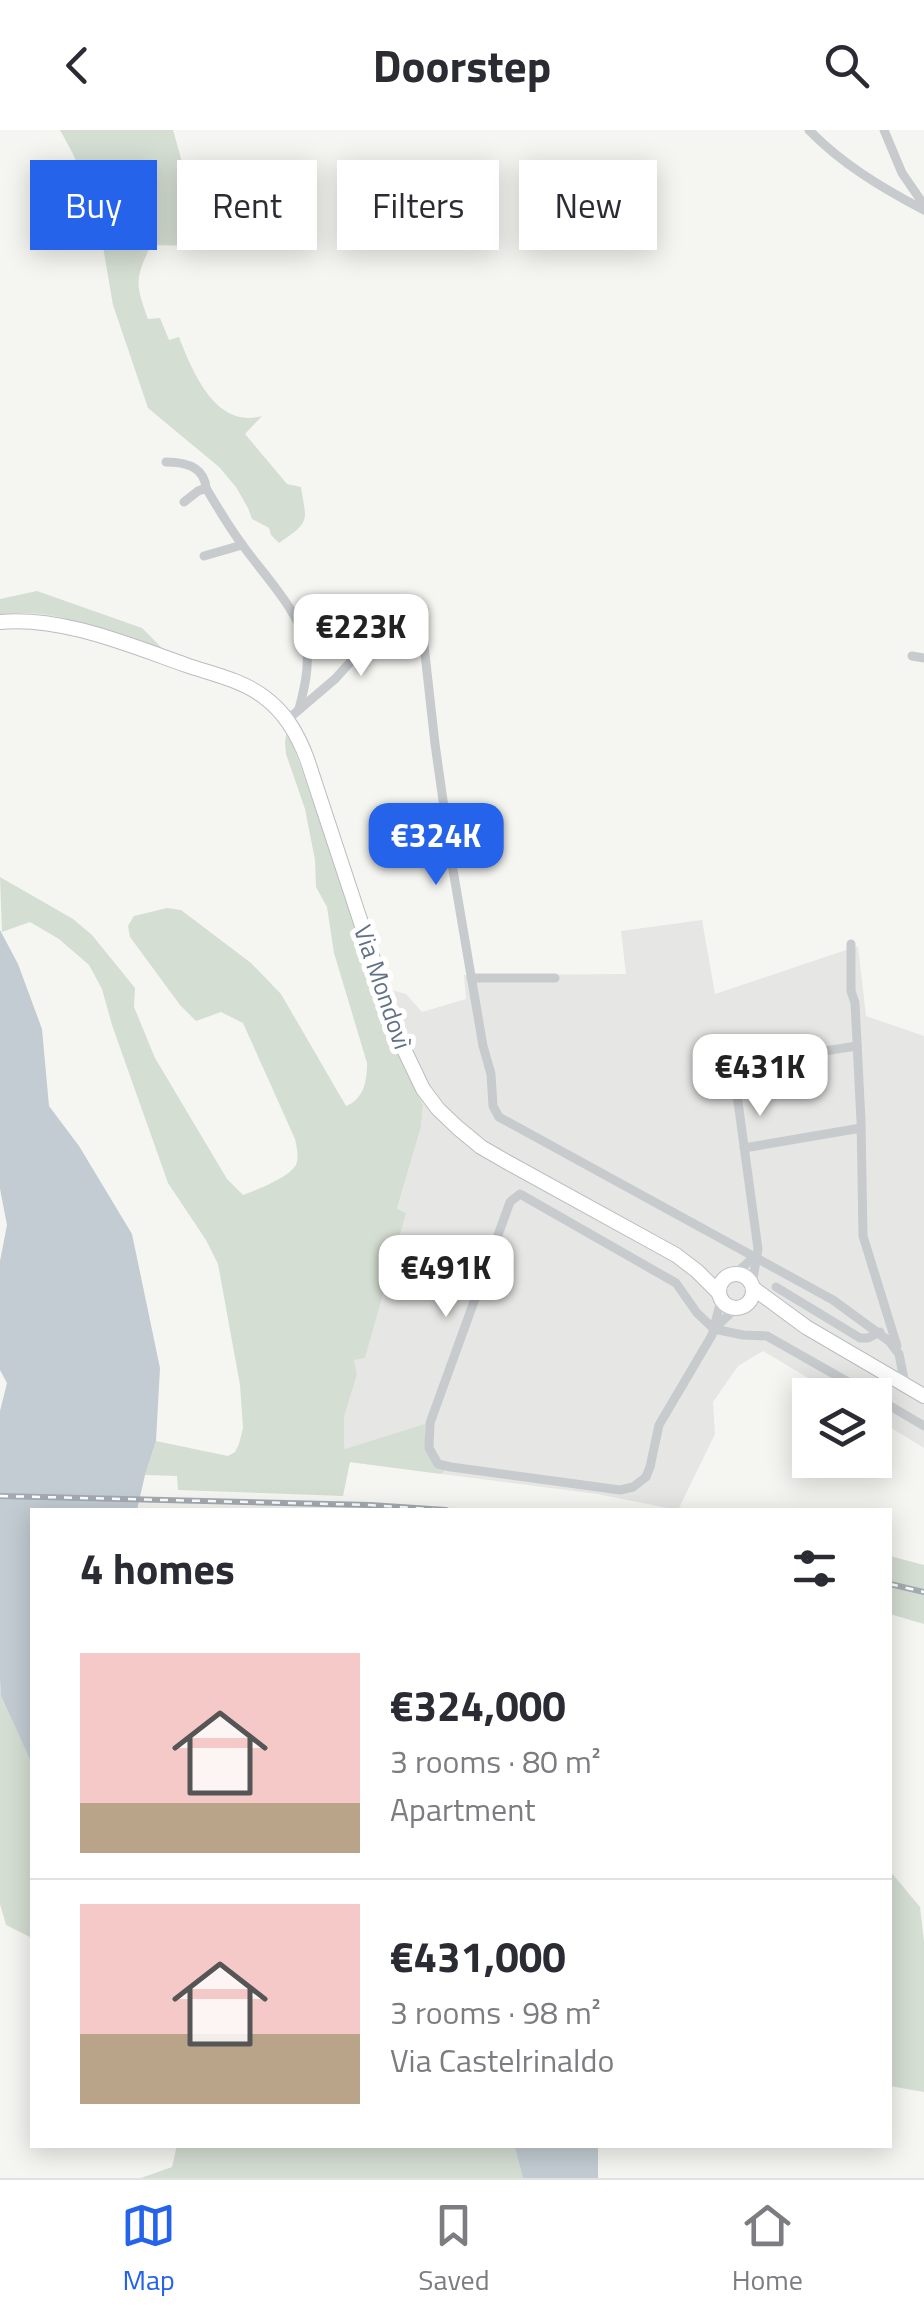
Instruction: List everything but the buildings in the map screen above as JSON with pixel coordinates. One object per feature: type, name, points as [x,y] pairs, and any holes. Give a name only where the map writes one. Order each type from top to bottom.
[{"type":"main road","name":"Via Mondovì","points":[[0,622],[17,620],[61,626],[146,651],[250,688],[293,716],[400,1041],[422,1088],[438,1109],[482,1147],[676,1256],[697,1270],[720,1297]]},
{"type":"main road","name":"Via Mondovì","points":[[676,1256],[732,1275]]},
{"type":"main road","points":[[806,1327],[760,1308],[728,1306],[720,1297],[721,1283],[732,1275],[745,1277],[806,1327],[924,1396]]},
{"type":"main road","points":[[740,1307],[752,1298],[752,1286]]},
{"type":"street","points":[[810,130],[854,170],[924,207]]},
{"type":"street","points":[[884,130],[902,173],[924,207]]},
{"type":"street","points":[[166,462],[184,462],[198,469],[242,545],[288,606],[306,645],[304,688],[293,716]]},
{"type":"street","points":[[184,502],[206,488]]},
{"type":"street","points":[[204,556],[242,545]]},
{"type":"street","points":[[293,716],[351,662],[400,607],[424,610],[433,729],[452,864],[495,1112],[833,1300],[880,1332],[898,1354]]},
{"type":"street","points":[[912,656],[924,658]]},
{"type":"street","points":[[851,944],[864,1236],[905,1384]]},
{"type":"street","points":[[471,978],[555,978]]},
{"type":"street","points":[[752,1286],[758,1250],[733,1065],[857,1046]]},
{"type":"street","points":[[744,1148],[861,1128]]},
{"type":"street","points":[[720,1297],[714,1329],[659,1425],[646,1477],[633,1487],[620,1490],[451,1467],[438,1464],[429,1448],[430,1423],[510,1202],[520,1194],[676,1283],[714,1329],[767,1336],[841,1378]]},
{"type":"street","points":[[732,1275],[755,1256]]},
{"type":"street","points":[[776,1287],[860,1338],[880,1332]]},
{"type":"street","points":[[714,1329],[740,1307]]},
{"type":"street","points":[[892,1407],[924,1426]]},
{"type":"shaded area","points":[[60,130],[173,130],[181,160],[177,160],[177,246],[157,245],[157,160],[75,160]]},
{"type":"shaded area","points":[[104,250],[149,250],[139,289],[148,319],[160,318],[169,340],[179,337],[199,381],[219,406],[246,418],[262,416],[245,434],[287,484],[301,487],[304,520],[297,530],[279,543],[269,528],[252,519],[236,487],[219,467],[148,408],[113,305]]},
{"type":"shaded area","points":[[37,591],[142,628],[166,652],[62,618],[0,615],[0,599]]},
{"type":"shaded area","points":[[287,730],[405,1069],[423,1105],[421,1127],[397,1209],[406,1213],[365,1358],[354,1360],[357,1375],[344,1417],[344,1448],[425,1424],[428,1449],[445,1470],[441,1474],[350,1462],[343,1496],[178,1490],[177,1476],[145,1475],[156,1441],[228,1456],[239,1444],[243,1428],[240,1385],[218,1264],[168,1183],[102,989],[89,965],[59,939],[30,922],[2,932],[0,877],[73,919],[92,935],[135,988],[134,1007],[155,1058],[227,1179],[243,1195],[287,1174],[297,1162],[295,1139],[243,1023],[221,1012],[196,1021],[130,937],[128,926],[134,916],[167,908],[181,910],[251,963],[281,994],[346,1106],[357,1099],[365,1083],[367,1063],[334,953],[327,907],[316,887],[305,809],[286,754]]},
{"type":"shaded area","points":[[702,920],[715,994],[858,946],[866,1016],[924,1036],[924,1448],[892,1428],[892,1378],[808,1378],[763,1351],[738,1366],[713,1402],[715,1434],[679,1508],[349,1462],[344,1448],[344,1417],[357,1375],[353,1360],[365,1357],[405,1214],[397,1210],[421,1127],[423,1105],[405,1070],[379,992],[406,994],[422,1012],[466,999],[464,975],[626,974],[621,931]]},
{"type":"shaded area","points":[[0,930],[18,964],[42,1029],[49,1106],[79,1146],[132,1234],[160,1368],[156,1441],[137,1508],[30,1508],[30,1760],[1,1696],[0,1679],[0,1411],[7,1383],[0,1370],[0,1261],[7,1225],[0,1189]]},
{"type":"shaded area","points":[[892,1557],[924,1565],[924,1624],[892,1615]]},
{"type":"shaded area","points":[[0,1679],[1,1696],[30,1760],[30,1937],[6,1925],[0,1904]]},
{"type":"shaded area","points":[[892,1873],[920,1907],[924,1942],[924,2092],[892,2086]]},
{"type":"shaded area","points":[[176,2148],[515,2148],[523,2178],[141,2178],[172,2167]]},
{"type":"shaded area","points":[[515,2148],[598,2148],[598,2178],[523,2178]]},
{"type":"railway","points":[[0,1496],[416,1508]]},
{"type":"railway","points":[[892,1584],[924,1592]]}]
